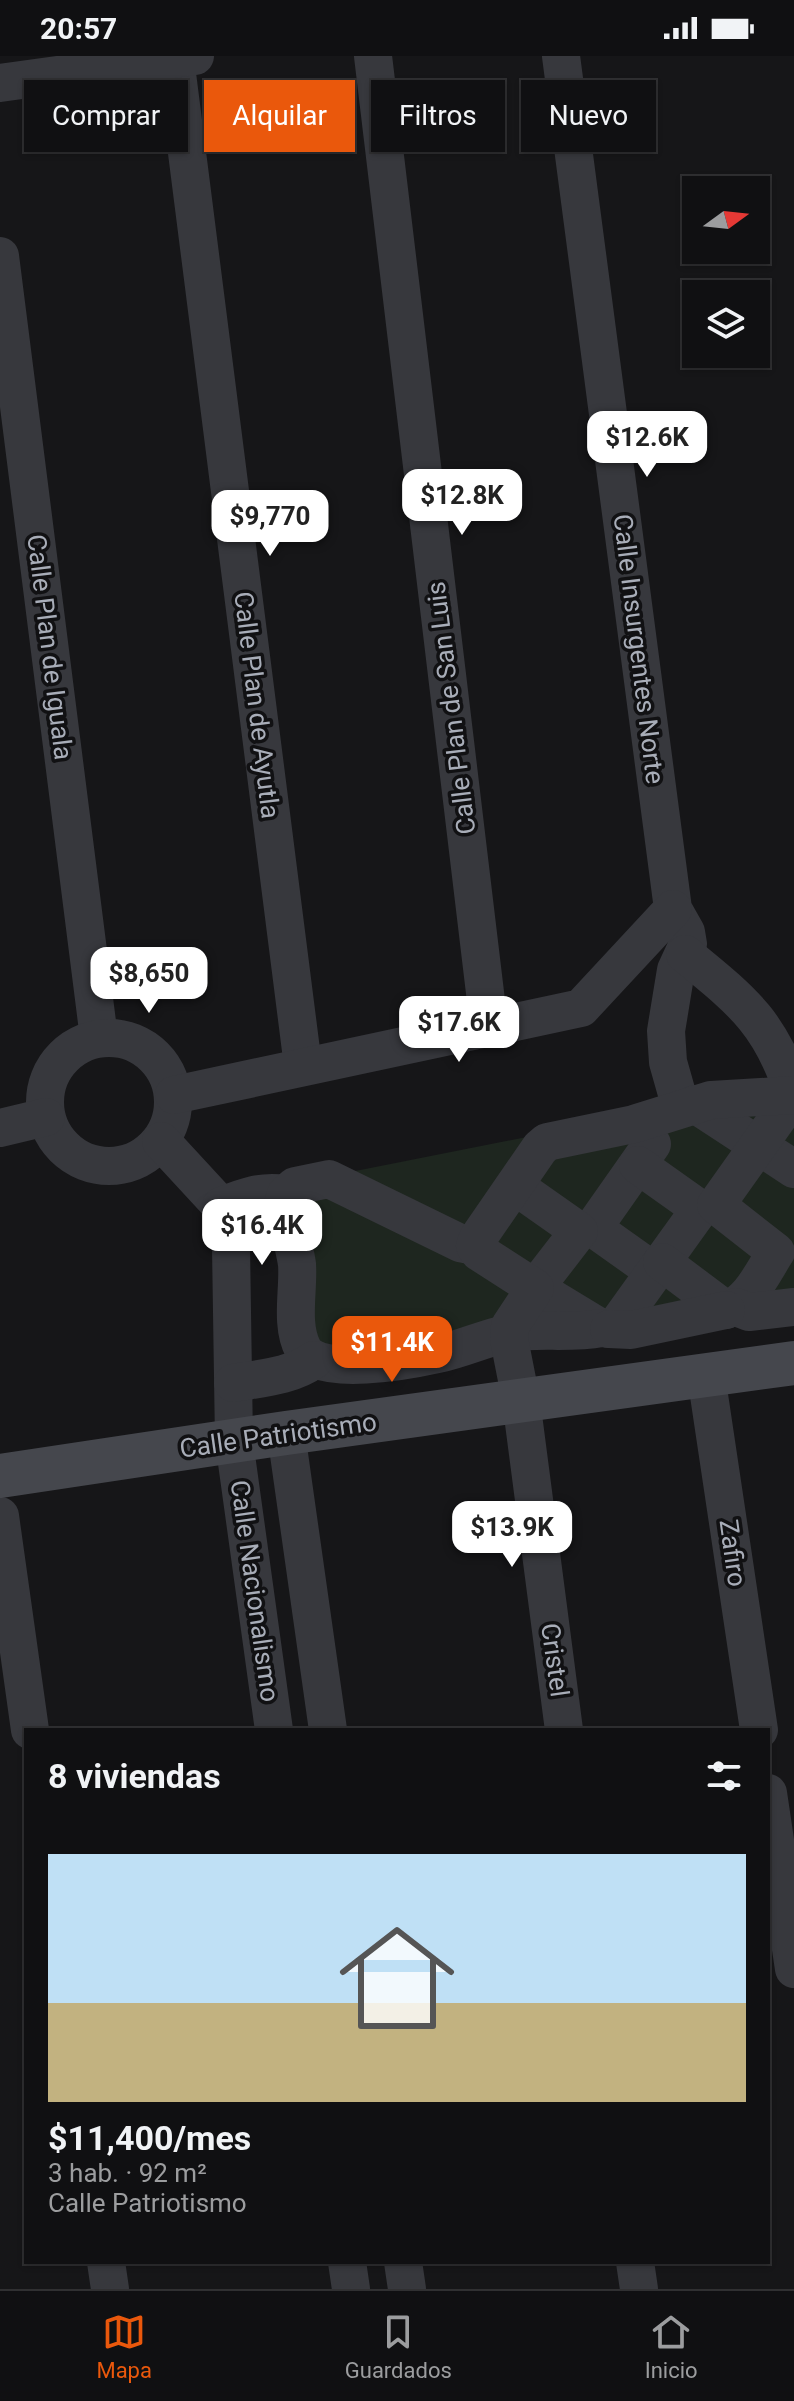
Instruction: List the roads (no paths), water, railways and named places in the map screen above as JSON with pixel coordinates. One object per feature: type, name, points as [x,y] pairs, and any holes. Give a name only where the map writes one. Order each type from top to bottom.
[{"type":"street","name":"Calle Plan de San Luis","points":[[373,56],[489,1026]]},
{"type":"street","name":"Calle Insurgentes Norte","points":[[561,56],[673,909],[686,932],[688,944],[685,954]]},
{"type":"street","points":[[0,83],[185,57]]},
{"type":"street","name":"Calle Plan de Ayutla","points":[[185,57],[303,1066]]},
{"type":"street","name":"Calle Plan de Iguala","points":[[0,256],[99,1038]]},
{"type":"street","points":[[174,1095],[581,1008],[673,909]]},
{"type":"street","points":[[794,1095],[769,1036],[754,1014],[685,954],[676,970],[666,1031],[668,1062],[681,1108],[759,1146],[794,1169]]},
{"type":"street","points":[[99,1038],[133,1042],[161,1063],[174,1095],[172,1119],[161,1141],[139,1160],[111,1167],[82,1161],[59,1144],[46,1117],[47,1082],[67,1053],[99,1038]]},
{"type":"street","points":[[475,1246],[547,1142],[634,1124],[711,1100],[794,1095]]},
{"type":"street","points":[[605,1328],[618,1323],[659,1267],[759,1146],[794,1095]]},
{"type":"street","points":[[510,1333],[510,1326],[535,1288],[586,1230],[681,1108]]},
{"type":"street","points":[[0,1128],[46,1117]]},
{"type":"street","name":"Calle Nacionalismo","points":[[161,1141],[221,1206],[231,1247],[234,1441],[274,1728]]},
{"type":"street","points":[[605,1328],[535,1288],[479,1252],[475,1246],[460,1243],[329,1179],[295,1186],[286,1194],[283,1204],[297,1265],[295,1285],[299,1339],[304,1352],[314,1360],[329,1364],[382,1363],[440,1354],[510,1333],[605,1328],[631,1330],[731,1308],[785,1240],[708,1207],[638,1165]]},
{"type":"street","points":[[515,1186],[586,1230],[731,1308],[749,1312],[794,1307]]},
{"type":"street","points":[[221,1206],[268,1191],[286,1194]]},
{"type":"street","name":"Cristel","points":[[510,1333],[564,1728]]},
{"type":"street","points":[[233,1383],[282,1375],[301,1369],[314,1360]]},
{"type":"street","name":"Calle Patriotismo","points":[[0,1476],[794,1363]]},
{"type":"street","name":"Zafiro","points":[[706,1375],[759,1728]]},
{"type":"street","name":"Calle Nacionalismo","points":[[286,1433],[328,1728]]},
{"type":"street","points":[[0,1516],[30,1728]]},
{"type":"street","points":[[770,1807],[794,1969]]},
{"type":"street","points":[[106,2264],[110,2289]]},
{"type":"street","points":[[347,2264],[351,2289]]},
{"type":"street","points":[[403,2264],[407,2289]]},
{"type":"street","points":[[635,2264],[639,2289]]}]
